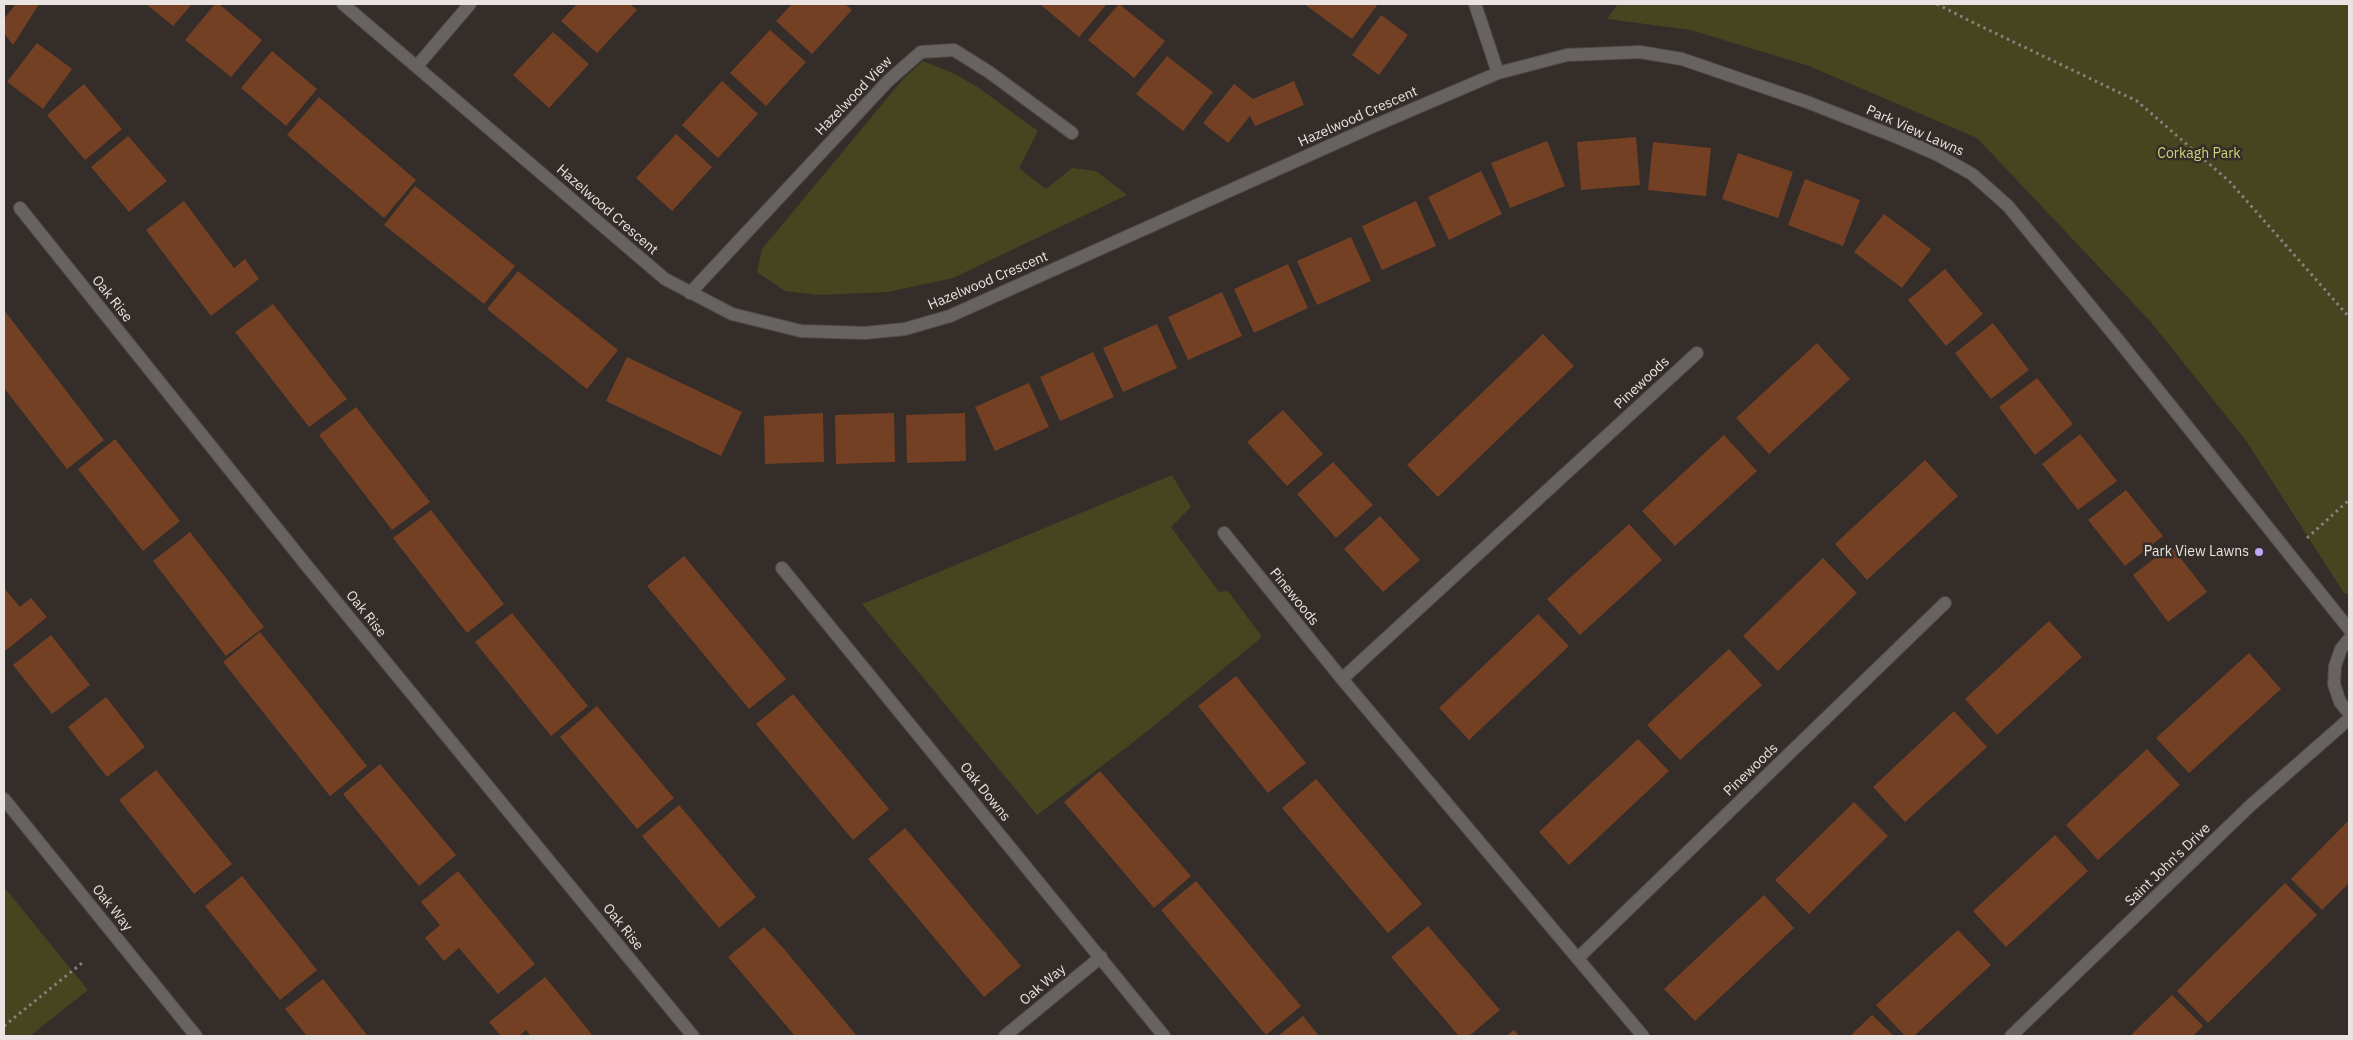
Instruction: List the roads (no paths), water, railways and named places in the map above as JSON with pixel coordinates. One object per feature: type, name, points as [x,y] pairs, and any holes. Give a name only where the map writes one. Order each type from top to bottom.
[{"type":"street","name":"Hazelwood Crescent","points":[[343,4],[665,279],[732,314],[801,331],[865,333],[905,329],[950,316],[1376,124],[1498,73],[1535,64]]},
{"type":"street","points":[[417,66],[470,4]]},
{"type":"street","points":[[1474,4],[1498,73]]},
{"type":"street","name":"Hazelwood View","points":[[690,293],[888,81],[921,52],[954,50],[990,72],[1072,133]]},
{"type":"street","name":"Park View Lawns","points":[[1535,64],[1567,55],[1640,52],[1682,58],[1807,102],[1898,138],[1936,154],[1972,174],[2008,206],[2349,629]]},
{"type":"street","name":"Oak Rise","points":[[20,208],[314,574],[693,1036]]},
{"type":"street","name":"Pinewoods","points":[[1342,679],[1697,353]]},
{"type":"street","name":"Pinewoods","points":[[1224,533],[1342,679],[1643,1036]]},
{"type":"street","name":"Oak Downs","points":[[782,568],[1164,1036]]},
{"type":"street","name":"Pinewoods","points":[[1578,958],[1945,603]]},
{"type":"street","points":[[2349,640],[2341,649],[2335,666],[2334,684],[2340,702],[2349,713]]},
{"type":"street","name":"Saint John's Drive","points":[[2011,1036],[2251,805],[2349,719]]},
{"type":"street","name":"Oak Way","points":[[4,800],[196,1036]]},
{"type":"street","name":"Oak Way","points":[[1005,1036],[1101,958]]},
{"type":"place","name":"Park View Lawns","points":[[2259,552]]},
{"type":"park label","name":"Corkagh Park","points":[[2199,154]]}]
